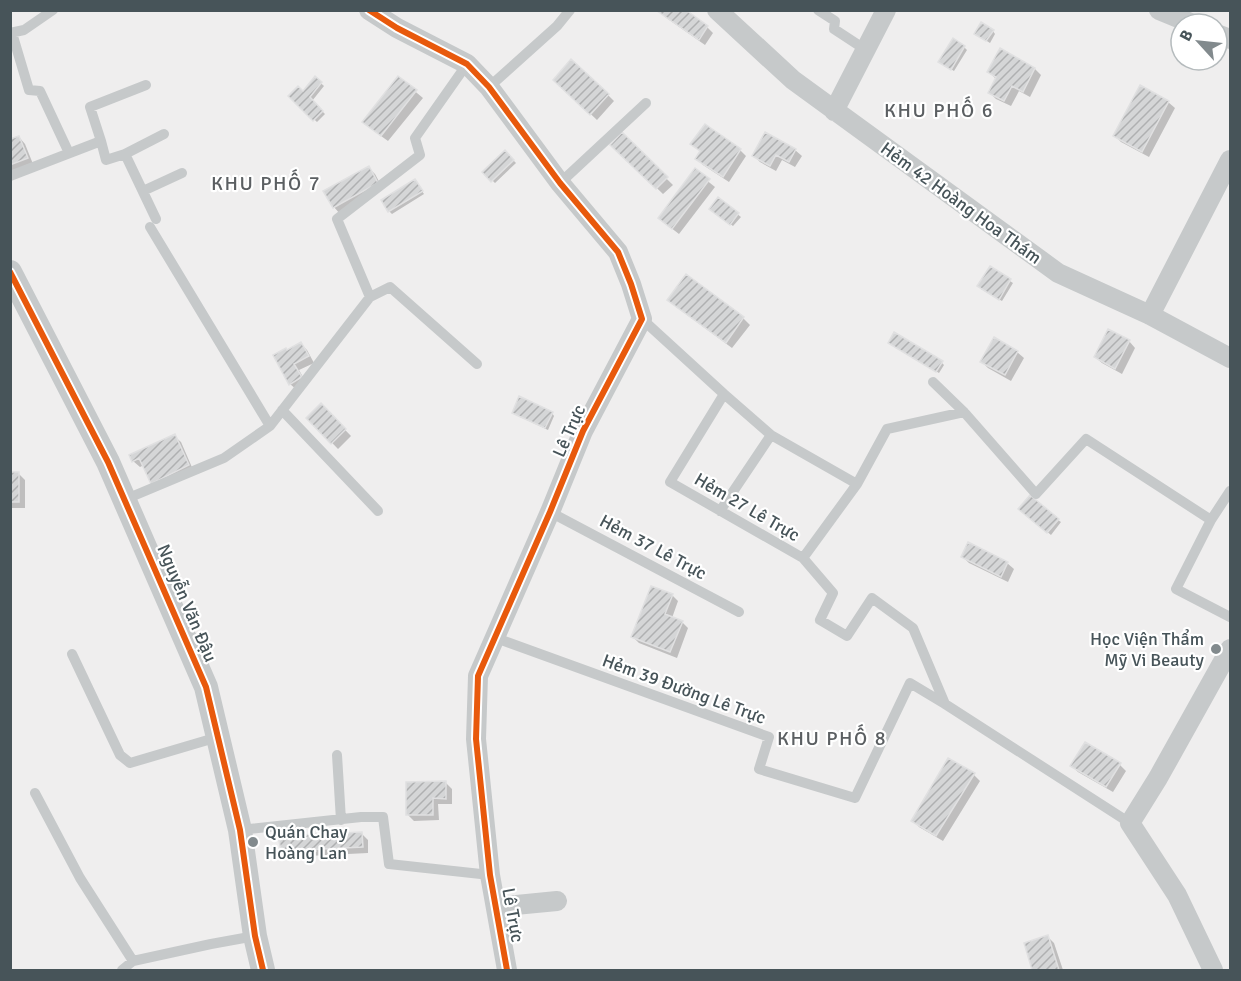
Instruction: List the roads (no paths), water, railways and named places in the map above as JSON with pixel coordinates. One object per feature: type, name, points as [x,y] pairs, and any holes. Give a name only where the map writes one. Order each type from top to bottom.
[{"type":"street","points":[[369,10],[467,64],[489,87],[560,183],[618,252],[642,319]]},
{"type":"street","name":"Hẻm 42 Hoàng Hoa Thám","points":[[717,10],[793,80],[1059,273],[1150,315],[1230,358]]},
{"type":"street","points":[[834,111],[886,10]]},
{"type":"street","points":[[1150,315],[1230,160]]},
{"type":"street","name":"Nguyễn Văn Đậu","points":[[10,272],[126,499],[206,687],[240,830],[255,936],[263,970]]},
{"type":"street","name":"Lê Trực","points":[[507,970],[490,875],[476,739],[478,676],[583,431],[642,319]]},
{"type":"street","points":[[1213,970],[1177,895],[1131,823],[1230,649]]},
{"type":"street","points":[[496,907],[557,901]]},
{"type":"lane","points":[[53,10],[24,30],[11,33],[29,90],[40,92],[69,153]]},
{"type":"lane","points":[[489,87],[557,26],[570,10]]},
{"type":"lane","points":[[818,10],[835,21],[834,29],[866,50]]},
{"type":"lane","points":[[370,297],[337,219],[420,156],[416,138],[467,64]]},
{"type":"lane","points":[[146,85],[90,107],[106,160],[125,154],[164,134]]},
{"type":"lane","points":[[560,183],[646,103]]},
{"type":"lane","points":[[10,176],[101,141]]},
{"type":"lane","points":[[125,154],[143,191],[153,223],[270,426]]},
{"type":"lane","points":[[143,191],[182,172]]},
{"type":"lane","points":[[126,499],[224,458],[270,426],[370,297],[390,286],[477,364]]},
{"type":"lane","points":[[642,319],[771,435],[856,484]]},
{"type":"lane","points":[[933,382],[964,412],[1036,494],[1086,439],[1211,520]]},
{"type":"lane","name":"Hẻm 27 Lê Trực","points":[[724,394],[670,482],[802,558],[856,484],[887,429],[964,412]]},
{"type":"lane","points":[[282,410],[378,511]]},
{"type":"lane","points":[[720,511],[771,435]]},
{"type":"lane","points":[[1230,491],[1211,520],[1176,589],[1230,617]]},
{"type":"lane","name":"Hẻm 37 Lê Trực","points":[[550,512],[739,612]]},
{"type":"lane","points":[[802,558],[833,593],[820,620],[847,636],[872,598],[913,628],[945,704],[1131,823]]},
{"type":"lane","name":"Hẻm 39 Đường Lê Trực","points":[[496,638],[769,737],[759,769],[855,798],[910,683],[945,704]]},
{"type":"lane","points":[[72,654],[120,755],[130,763],[218,737]]},
{"type":"lane","points":[[337,755],[341,820]]},
{"type":"lane","points":[[35,793],[80,878],[133,961]]},
{"type":"lane","points":[[240,830],[382,817],[388,864],[490,875]]},
{"type":"lane","points":[[122,970],[133,961],[255,936]]},
{"type":"place","name":"Học Viện Thẩm Mỹ Vi Beauty","points":[[1216,649]]},
{"type":"place","name":"Quán Chay Hoàng Lan","points":[[253,842]]},
{"type":"district","name":"KHU PHỐ 6","points":[[939,110]]},
{"type":"district","name":"KHU PHỐ 7","points":[[266,183]]},
{"type":"district","name":"KHU PHỐ 8","points":[[832,738]]}]
